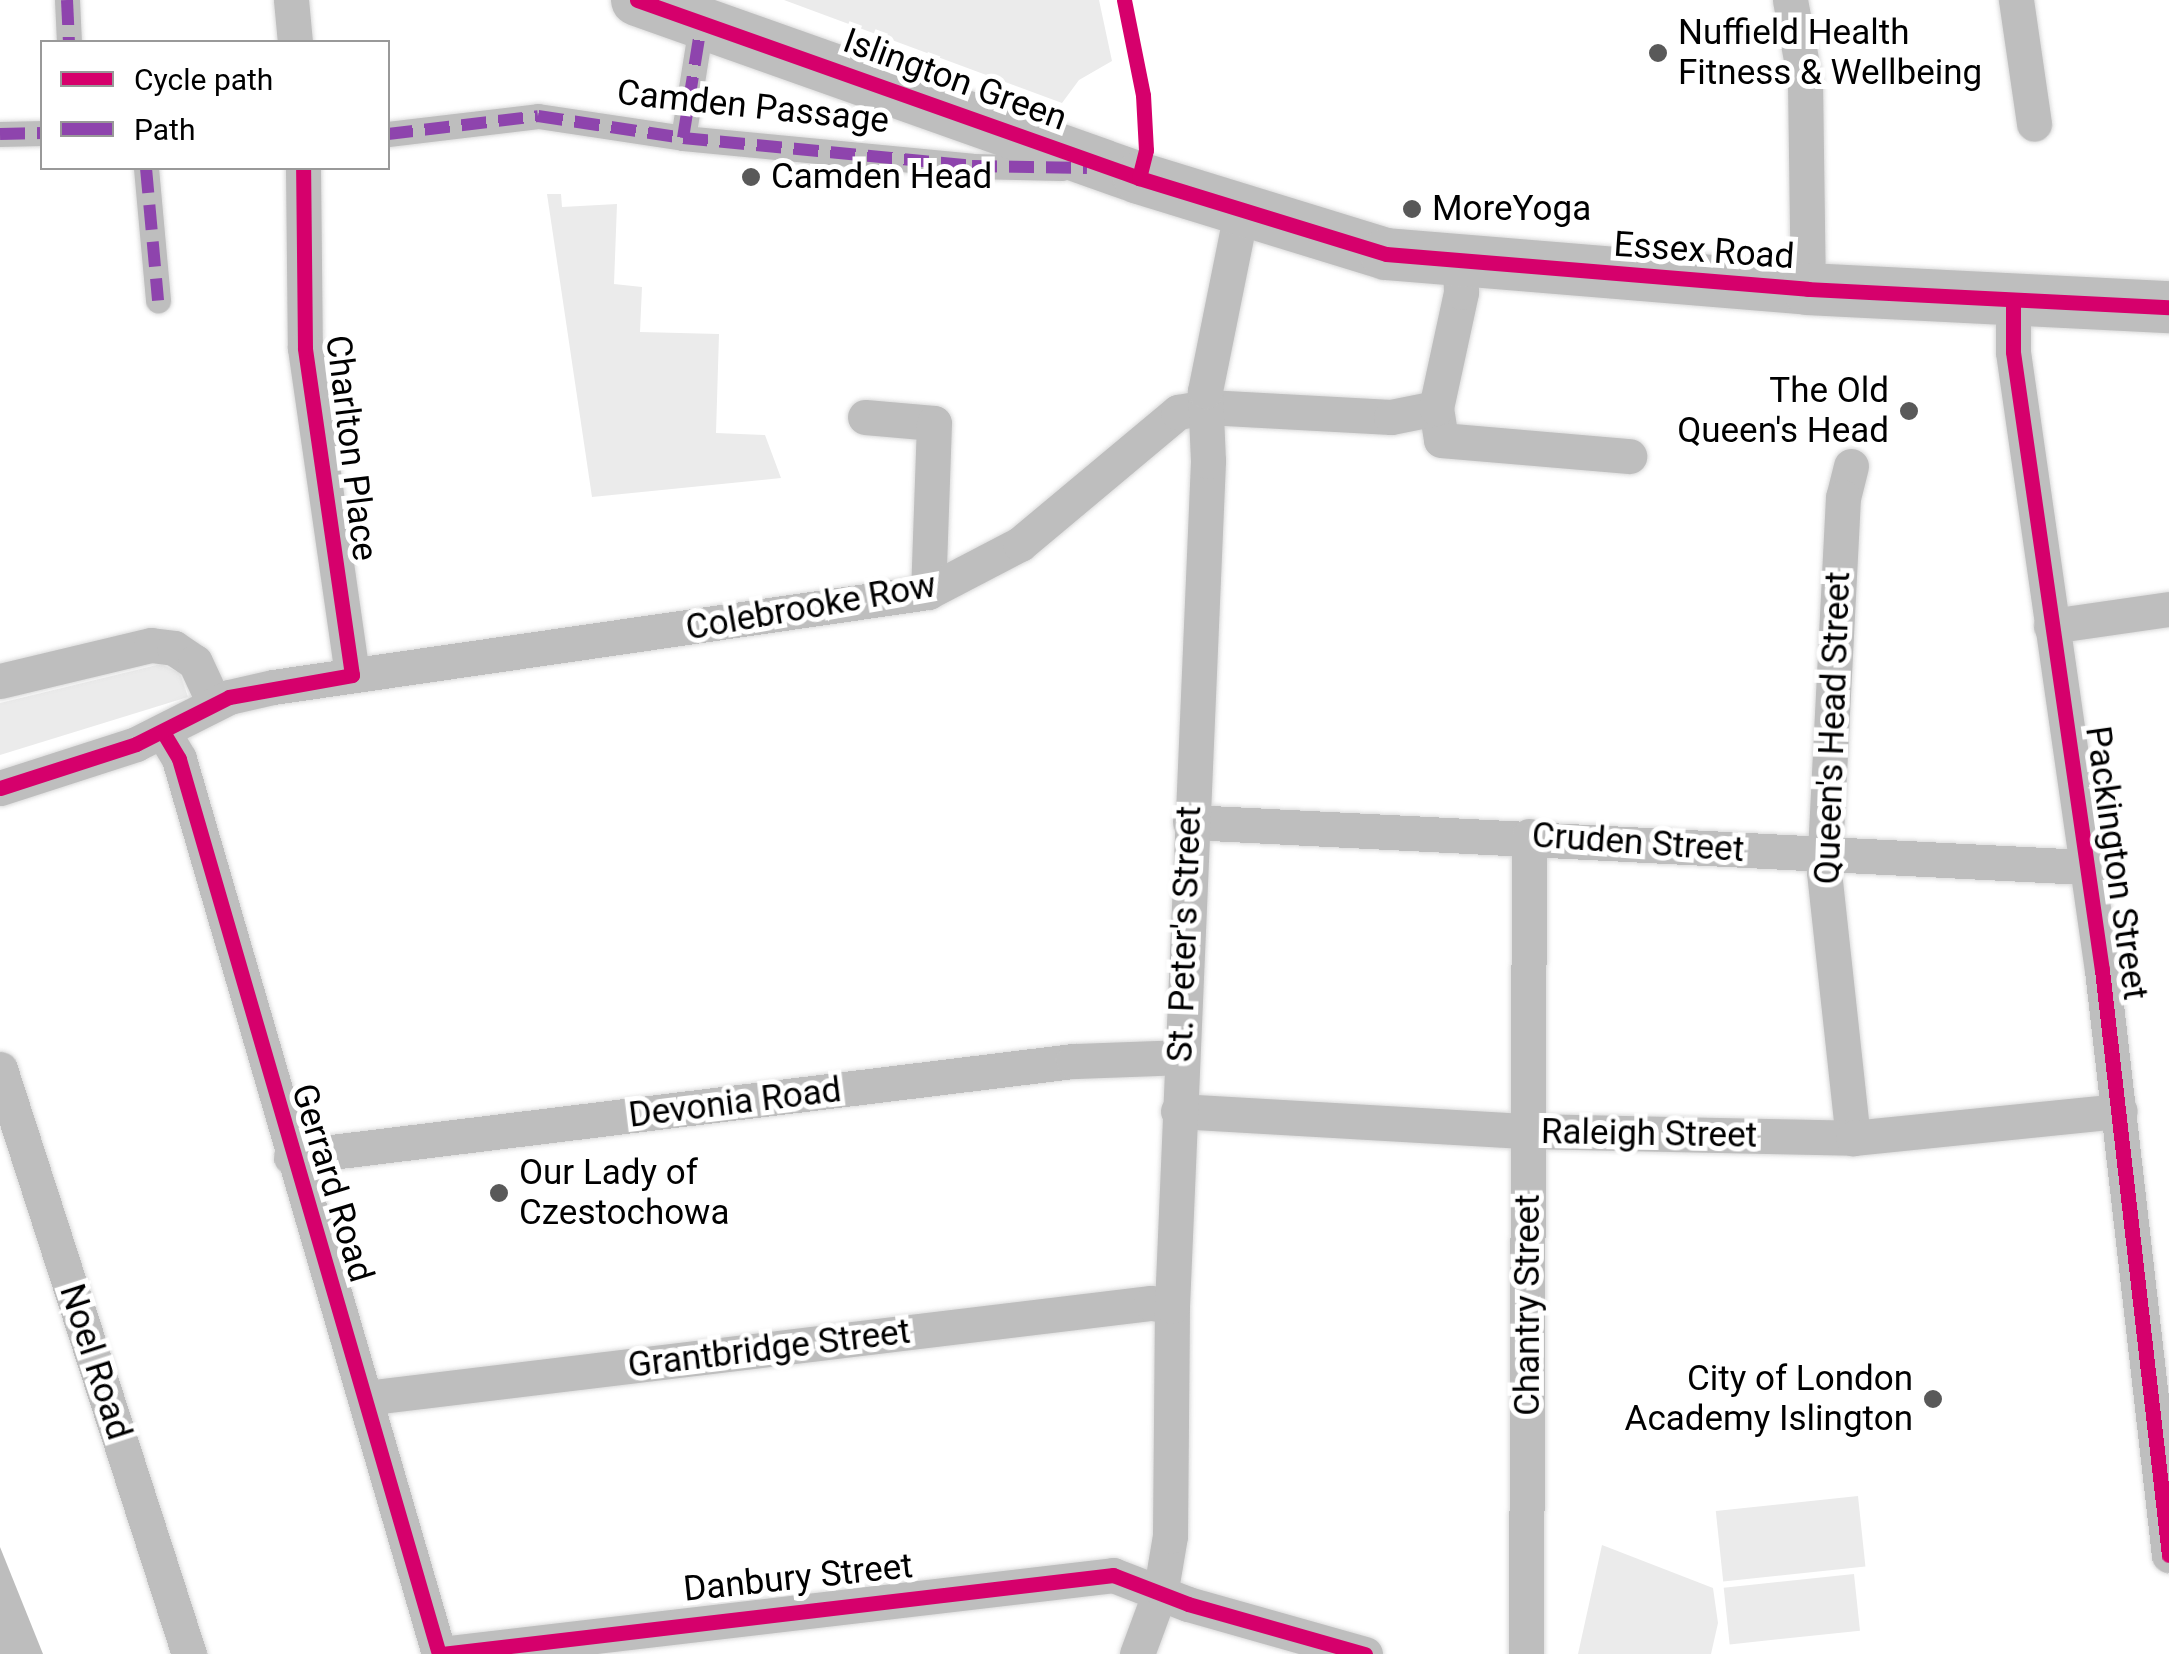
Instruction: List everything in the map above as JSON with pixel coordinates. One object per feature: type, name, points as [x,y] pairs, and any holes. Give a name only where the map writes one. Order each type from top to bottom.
[{"type":"main road","name":"Islington Green","points":[[638,0],[1241,212]]},
{"type":"main road","name":"Essex Road","points":[[1241,212],[1386,254],[1460,262],[1808,289],[2169,307]]},
{"type":"street","points":[[66,0],[69,40]]},
{"type":"street","points":[[292,0],[295,40]]},
{"type":"street","points":[[1790,0],[1805,81],[1808,289]]},
{"type":"street","points":[[2016,0],[2034,124]]},
{"type":"street","points":[[683,138],[702,20]]},
{"type":"street","name":"Camden Passage","points":[[390,134],[538,116],[683,138],[972,166],[1112,168]]},
{"type":"street","points":[[0,134],[40,133]]},
{"type":"street","points":[[146,170],[158,300]]},
{"type":"street","name":"Charlton Place","points":[[303,170],[305,348],[352,675]]},
{"type":"street","name":"St. Peter's Street","points":[[1137,1654],[1161,1589],[1170,1536],[1178,1111],[1206,406],[1214,332],[1241,212]]},
{"type":"street","points":[[1438,424],[1460,292],[1460,262]]},
{"type":"street","name":"Packington Street","points":[[2013,300],[2013,352],[2120,1111],[2169,1555]]},
{"type":"street","name":"Colebrooke Row","points":[[0,788],[163,732],[214,703],[352,675],[928,592],[1020,544],[1168,417],[1206,406],[1391,417],[1629,456]]},
{"type":"street","points":[[865,417],[934,422],[928,592]]},
{"type":"street","name":"Queen's Head Street","points":[[1838,487],[1824,855],[1853,1138]]},
{"type":"street","points":[[2052,626],[2169,609]]},
{"type":"street","points":[[0,680],[151,646],[174,648],[195,662],[214,703]]},
{"type":"street","name":"Gerrard Road","points":[[163,732],[179,758],[291,1157],[440,1654]]},
{"type":"street","name":"Cruden Street","points":[[1190,822],[2086,867]]},
{"type":"street","name":"Chantry Street","points":[[1526,1654],[1528,836]]},
{"type":"street","name":"Devonia Road","points":[[291,1157],[1073,1061],[1181,1057]]},
{"type":"street","name":"Noel Road","points":[[0,1069],[189,1654]]},
{"type":"street","name":"Raleigh Street","points":[[1178,1111],[1528,1131],[1853,1138],[2120,1111]]},
{"type":"street","name":"Grantbridge Street","points":[[365,1398],[1151,1303],[1172,1306]]},
{"type":"street","name":"Danbury Street","points":[[440,1654],[510,1649],[1113,1575],[1161,1589],[1188,1604],[1366,1654]]},
{"type":"shaded area","points":[[784,0],[1099,0],[1112,61],[1079,80],[1062,103]]},
{"type":"shaded area","points":[[547,194],[561,194],[562,207],[617,204],[614,284],[642,287],[640,332],[719,334],[716,433],[765,435],[781,478],[592,497]]},
{"type":"shaded area","points":[[161,664],[180,673],[188,697],[0,755],[0,703]]},
{"type":"shaded area","points":[[1858,1496],[1865,1567],[1723,1582],[1716,1511]]},
{"type":"shaded area","points":[[1602,1545],[1713,1588],[1718,1623],[1711,1654],[1578,1654]]},
{"type":"shaded area","points":[[0,1547],[43,1654],[0,1654]]},
{"type":"shaded area","points":[[1854,1574],[1860,1631],[1730,1644],[1724,1588]]},
{"type":"marked path","points":[[67,0],[69,40]]},
{"type":"marked path","points":[[683,138],[702,20]]},
{"type":"marked path","points":[[390,134],[538,116],[683,138],[972,166],[1087,168]]},
{"type":"marked path","points":[[0,134],[40,133]]},
{"type":"marked path","points":[[146,170],[158,300]]},
{"type":"cycle path","points":[[637,0],[1139,178],[1386,254],[1808,289],[2169,307]]},
{"type":"cycle path","points":[[1124,0],[1143,95],[1146,150],[1139,178]]},
{"type":"cycle path","points":[[0,788],[136,744],[229,697],[352,675],[305,348],[303,170]]},
{"type":"cycle path","points":[[2013,300],[2013,352],[2102,970],[2169,1555]]},
{"type":"cycle path","points":[[163,732],[179,759],[439,1654]]},
{"type":"cycle path","points":[[442,1654],[1113,1575],[1188,1604],[1365,1654]]},
{"type":"place","name":"Nuffield Health Fitness & Wellbeing","points":[[1658,53]]},
{"type":"place","name":"Camden Head","points":[[751,177]]},
{"type":"place","name":"MoreYoga","points":[[1412,209]]},
{"type":"place","name":"The Old Queen's Head","points":[[1909,411]]},
{"type":"place","name":"Our Lady of Czestochowa","points":[[499,1193]]},
{"type":"place","name":"City of London Academy Islington","points":[[1933,1399]]}]
